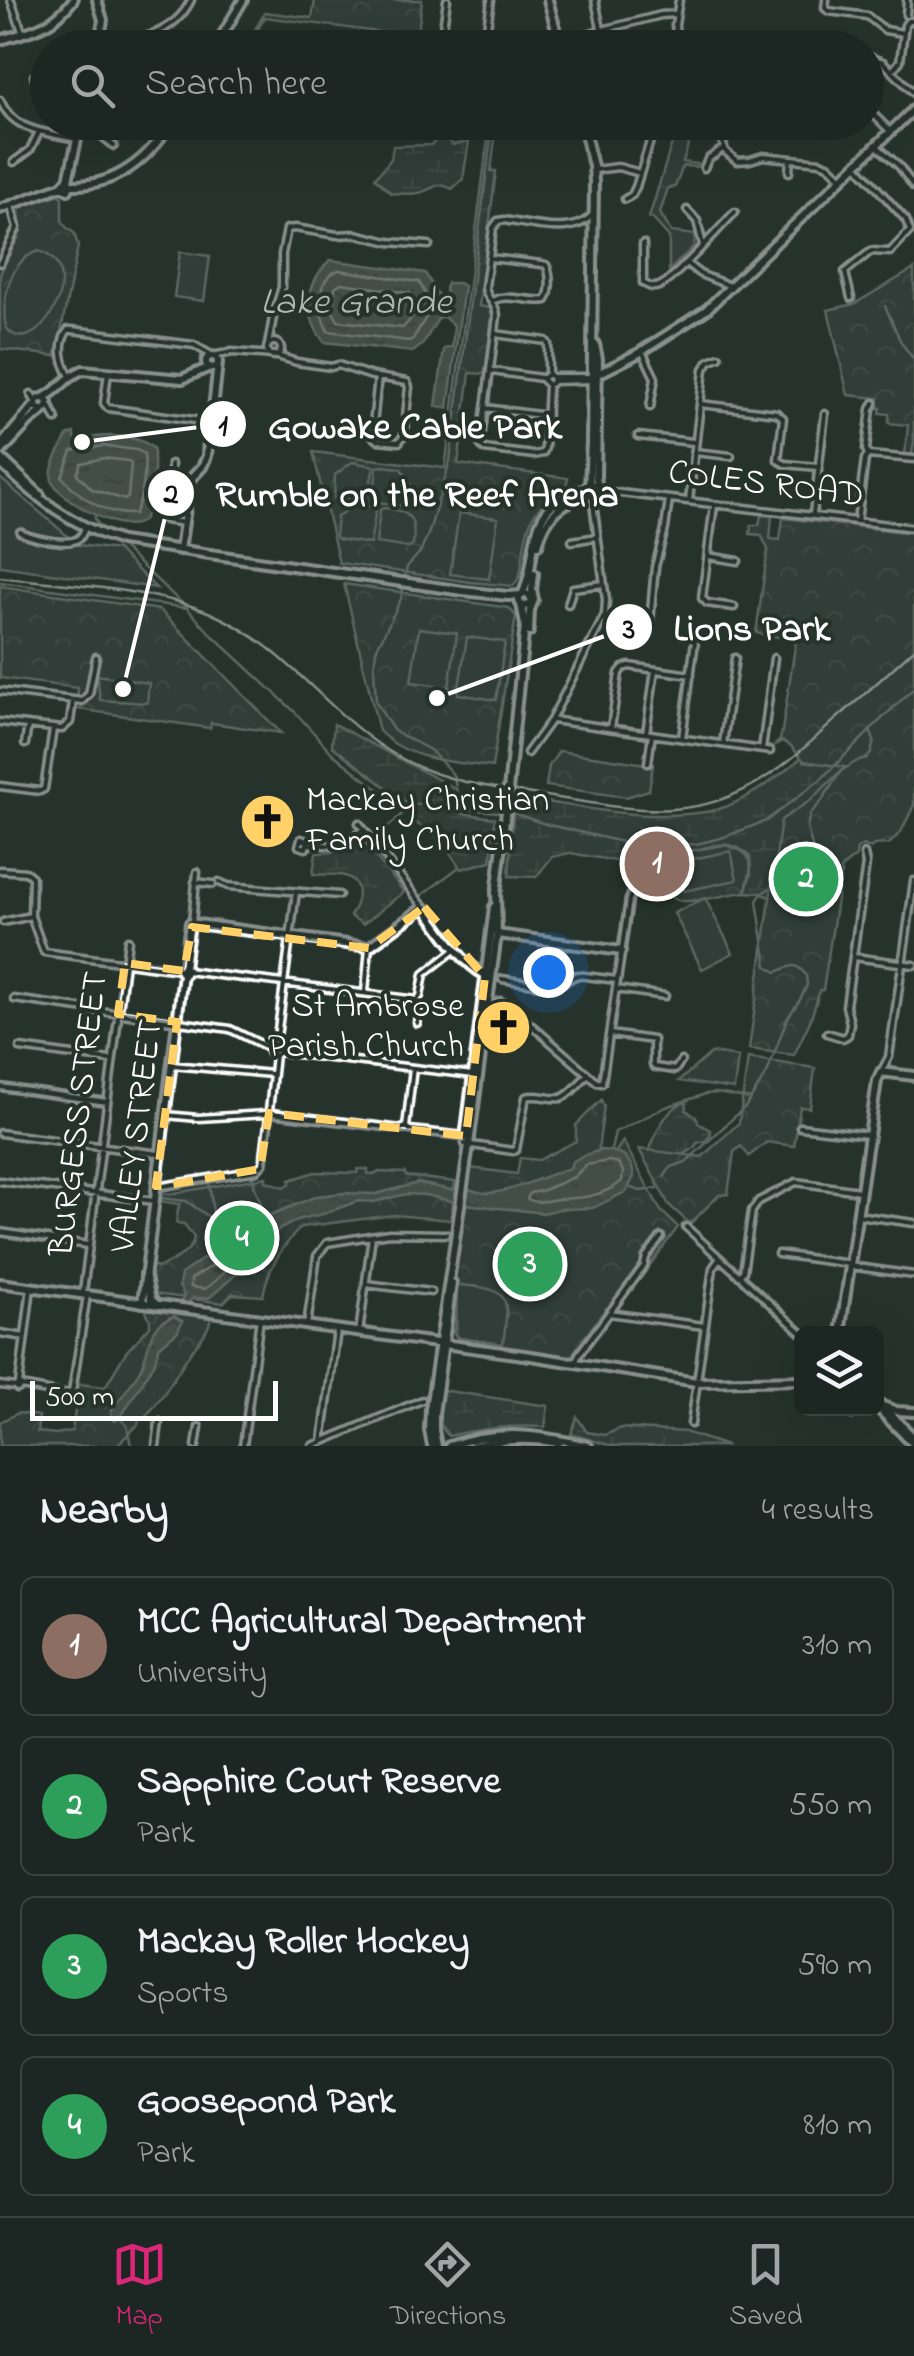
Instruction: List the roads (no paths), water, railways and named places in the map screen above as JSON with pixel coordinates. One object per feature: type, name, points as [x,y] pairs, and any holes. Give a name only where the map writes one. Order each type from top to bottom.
[{"type":"street","points":[[11,0],[23,34]]},
{"type":"street","points":[[35,30],[56,18],[73,0]]},
{"type":"street","points":[[98,0],[101,30]]},
{"type":"street","points":[[161,30],[174,23],[191,0]]},
{"type":"street","points":[[226,30],[243,0]]},
{"type":"street","points":[[443,30],[447,0]]},
{"type":"street","points":[[486,30],[490,0]]},
{"type":"street","points":[[548,0],[556,30]]},
{"type":"street","points":[[595,0],[601,29],[676,14]]},
{"type":"street","points":[[676,30],[678,0]]},
{"type":"street","points":[[826,0],[829,11],[867,16],[884,30],[904,33]]},
{"type":"street","points":[[906,15],[907,0]]},
{"type":"street","points":[[892,71],[900,60],[906,23],[914,22]]},
{"type":"street","points":[[0,40],[30,32]]},
{"type":"street","points":[[884,64],[914,93]]},
{"type":"street","points":[[0,100],[8,119],[30,128]]},
{"type":"street","points":[[884,139],[914,109]]},
{"type":"street","points":[[884,125],[891,132]]},
{"type":"street","points":[[14,162],[30,150],[35,140]]},
{"type":"street","points":[[67,184],[76,140]]},
{"type":"street","points":[[0,209],[67,184],[100,182],[128,170],[158,140]]},
{"type":"street","points":[[526,754],[551,720],[606,607],[594,507],[594,170],[586,140]]},
{"type":"street","points":[[624,199],[634,192],[650,140]]},
{"type":"street","points":[[722,140],[729,156],[737,161],[762,156],[828,165],[843,179]]},
{"type":"street","points":[[492,370],[549,379],[595,377],[613,370],[699,316],[883,140]]},
{"type":"street","points":[[108,141],[114,146]]},
{"type":"street","points":[[877,146],[914,187]]},
{"type":"street","points":[[704,168],[708,158],[724,148]]},
{"type":"street","points":[[789,172],[790,159]]},
{"type":"street","points":[[851,298],[845,272],[872,251],[890,252],[910,230],[910,224],[857,166]]},
{"type":"street","points":[[594,170],[618,167],[640,172]]},
{"type":"street","points":[[0,263],[17,228],[12,205]]},
{"type":"street","points":[[687,210],[697,221],[703,245]]},
{"type":"street","points":[[643,244],[642,278],[646,285],[662,284],[735,212]]},
{"type":"street","points":[[495,334],[546,341],[549,379],[540,455],[484,449],[480,444],[492,370],[495,334],[498,313],[485,287],[493,228],[498,221],[567,227],[584,222],[594,213]]},
{"type":"street","points":[[584,222],[593,227]]},
{"type":"street","points":[[274,355],[268,346],[282,287],[287,229],[429,245]]},
{"type":"street","points":[[490,258],[542,264],[549,270],[546,300],[502,297],[492,301]]},
{"type":"street","points":[[686,263],[700,274],[731,286]]},
{"type":"street","points":[[70,376],[61,354],[68,330],[192,345],[202,349],[212,362],[216,377],[205,462],[190,482],[180,550]]},
{"type":"street","points":[[272,330],[287,358]]},
{"type":"street","points":[[258,354],[274,342],[280,345]]},
{"type":"street","points":[[274,355],[279,353],[280,345]]},
{"type":"street","points":[[640,352],[655,378],[650,408]]},
{"type":"street","points":[[595,377],[640,352]]},
{"type":"street","points":[[1,454],[53,392],[83,370],[182,380],[224,353],[274,355],[405,380],[410,388],[403,438],[397,442],[377,440],[372,433],[378,377]]},
{"type":"street","points":[[689,501],[704,369],[719,357]]},
{"type":"street","points":[[598,388],[613,370]]},
{"type":"street","points":[[108,372],[104,403],[108,408],[209,422]]},
{"type":"street","points":[[594,491],[598,388],[595,377]]},
{"type":"street","points":[[868,455],[874,403]]},
{"type":"street","points":[[43,404],[56,418]]},
{"type":"street","points":[[1,454],[4,457],[12,440],[43,404]]},
{"type":"street","points":[[700,404],[781,415],[780,463],[818,468]]},
{"type":"street","points":[[484,408],[547,416]]},
{"type":"street","points":[[812,516],[825,414]]},
{"type":"street","points":[[638,436],[695,443]]},
{"type":"street","points":[[694,452],[730,456]]},
{"type":"street","points":[[1,454],[16,479],[60,513],[121,541],[524,600]]},
{"type":"street","points":[[1,454],[60,513]]},
{"type":"street","points":[[868,455],[914,459]]},
{"type":"street","points":[[858,521],[868,455]]},
{"type":"street","points":[[171,464],[165,520],[184,523]]},
{"type":"street","points":[[171,478],[190,482]]},
{"type":"street","points":[[518,696],[534,600],[539,537],[551,515],[594,491]]},
{"type":"street","points":[[431,1444],[493,934],[525,622],[524,600],[535,534],[559,499],[594,491]]},
{"type":"street","name":"COLES ROAD","points":[[594,491],[914,528]]},
{"type":"street","points":[[650,622],[655,567],[669,499]]},
{"type":"street","points":[[714,505],[702,596],[708,603],[734,607]]},
{"type":"street","points":[[20,532],[32,538],[72,541],[81,537],[86,528]]},
{"type":"street","points":[[572,540],[598,537]]},
{"type":"street","points":[[708,556],[738,561]]},
{"type":"street","points":[[524,600],[534,574]]},
{"type":"street","points":[[568,604],[571,587],[604,584]]},
{"type":"street","points":[[524,600],[529,632]]},
{"type":"street","points":[[652,605],[660,606]]},
{"type":"street","points":[[642,620],[657,623]]},
{"type":"street","points":[[682,738],[695,641]]},
{"type":"street","points":[[0,691],[84,701],[96,657]]},
{"type":"street","points":[[723,744],[735,658]]},
{"type":"street","points":[[762,750],[774,658]]},
{"type":"street","points":[[612,728],[621,670],[629,666],[691,675]]},
{"type":"street","points":[[648,764],[654,670]]},
{"type":"street","points":[[0,722],[62,730],[69,724],[76,701]]},
{"type":"street","points":[[551,720],[770,751]]},
{"type":"street","points":[[25,744],[28,725]]},
{"type":"street","points":[[0,786],[44,790],[53,729]]},
{"type":"street","points":[[359,823],[471,970],[488,976]]},
{"type":"street","points":[[308,844],[339,846],[364,829]]},
{"type":"street","points":[[826,1033],[843,1038],[848,1034],[846,1006],[866,864],[864,854]]},
{"type":"street","points":[[0,870],[32,876],[30,916],[44,952],[418,1000]]},
{"type":"street","name":"VALLEY STREET","points":[[142,1303],[196,872]]},
{"type":"street","points":[[841,1326],[876,1086],[890,1057],[914,881]]},
{"type":"street","points":[[195,882],[338,895]]},
{"type":"street","points":[[500,1001],[599,1084],[602,1082],[634,887]]},
{"type":"street","points":[[296,892],[285,984],[270,1054],[475,1075]]},
{"type":"street","points":[[191,925],[369,947],[424,906]]},
{"type":"street","points":[[3,922],[30,916]]},
{"type":"street","points":[[493,934],[621,952]]},
{"type":"street","points":[[488,976],[486,964],[493,934]]},
{"type":"street","name":"BURGESS STREET","points":[[19,1386],[72,1392],[128,940]]},
{"type":"street","points":[[364,992],[369,947]]},
{"type":"street","points":[[457,950],[474,969],[488,976]]},
{"type":"street","points":[[418,1023],[424,974],[457,950]]},
{"type":"street","points":[[854,957],[914,965]]},
{"type":"street","points":[[468,961],[478,968],[486,964]]},
{"type":"street","points":[[502,980],[552,987],[577,975],[617,980]]},
{"type":"street","points":[[616,989],[665,996]]},
{"type":"street","points":[[14,998],[236,1030],[273,1047],[277,1054],[260,1169],[156,1186]]},
{"type":"street","points":[[610,1034],[654,1040],[655,1066],[675,1070],[680,1061]]},
{"type":"street","points":[[20,1048],[112,1060]]},
{"type":"street","points":[[172,1065],[272,1074]]},
{"type":"street","points":[[406,1127],[413,1068]]},
{"type":"street","points":[[881,1072],[914,1076]]},
{"type":"street","points":[[166,1115],[198,1118],[269,1114],[406,1127],[513,1152],[526,1097],[534,1094],[560,1098],[588,1074]]},
{"type":"street","points":[[0,1087],[106,1102]]},
{"type":"street","points":[[800,1127],[868,1136]]},
{"type":"street","points":[[0,1132],[160,1154]]},
{"type":"street","points":[[0,1181],[154,1201]]},
{"type":"street","points":[[740,1276],[752,1211],[758,1201],[796,1182],[860,1192]]},
{"type":"street","points":[[857,1215],[914,1223]]},
{"type":"street","points":[[686,1226],[794,1327]]},
{"type":"street","points":[[0,1232],[88,1245]]},
{"type":"street","points":[[307,1325],[319,1250],[328,1242],[407,1232],[446,1234]]},
{"type":"street","points":[[359,1332],[372,1236]]},
{"type":"street","points":[[575,1364],[578,1354],[661,1236]]},
{"type":"street","points":[[778,1254],[914,1275]]},
{"type":"street","points":[[691,1424],[713,1268],[720,1258]]},
{"type":"street","points":[[431,1444],[430,1410],[449,1310],[451,1267]]},
{"type":"street","points":[[145,1274],[151,1300],[158,1306]]},
{"type":"street","points":[[0,1283],[697,1382],[794,1380]]},
{"type":"street","points":[[366,1284],[431,1292]]},
{"type":"street","points":[[0,1385],[19,1386],[31,1287]]},
{"type":"street","points":[[449,1310],[449,1334],[454,1346]]},
{"type":"street","points":[[609,1313],[705,1326]]},
{"type":"street","points":[[245,1446],[242,1437],[260,1318]]},
{"type":"street","points":[[322,1442],[337,1330]]},
{"type":"street","points":[[0,1334],[26,1337]]},
{"type":"street","points":[[312,1446],[422,1400]]},
{"type":"street","points":[[884,1409],[904,1426],[914,1442]]},
{"type":"street","points":[[434,1414],[445,1444],[522,1434],[588,1446]]},
{"type":"street","points":[[895,1418],[914,1414]]},
{"type":"street","points":[[904,1426],[906,1418],[914,1414]]},
{"type":"street","points":[[895,1418],[914,1442]]},
{"type":"street","points":[[156,1446],[159,1422]]},
{"type":"street","points":[[196,1446],[198,1428]]},
{"type":"street","points":[[473,1446],[530,1440],[575,1446]]},
{"type":"water","name":"Lake Grande","points":[[330,260],[425,273],[439,297],[440,308],[445,309],[447,283],[464,286],[448,408],[436,406],[444,349],[452,347],[454,326],[444,317],[439,317],[423,344],[413,352],[324,342],[313,321],[310,300],[316,279]]},
{"type":"water","points":[[74,433],[76,440],[126,437],[153,448],[151,500],[139,523],[130,525],[105,519],[57,488],[51,475],[54,464],[67,436]]},
{"type":"water","points":[[601,1150],[624,1156],[634,1176],[627,1191],[593,1208],[544,1213],[464,1204],[465,1188],[487,1193],[510,1189],[570,1168],[582,1156]]},
{"type":"water","points":[[418,1183],[457,1188],[455,1202],[406,1194],[374,1202],[358,1201],[300,1219],[263,1238],[239,1272],[209,1298],[193,1298],[186,1305],[181,1304],[181,1274],[248,1220],[317,1196],[376,1194]]},
{"type":"water","points":[[174,1316],[182,1321],[178,1331],[159,1347],[154,1364],[115,1421],[111,1411],[140,1370],[154,1332]]},
{"type":"waterway","points":[[459,805],[451,772],[430,750],[394,731],[386,719],[376,702],[374,667],[376,650],[401,599],[407,567],[421,551],[429,532],[450,461],[491,140]]},
{"type":"waterway","points":[[885,306],[914,360]]},
{"type":"waterway","points":[[95,515],[107,534]]},
{"type":"waterway","points":[[116,542],[295,712],[333,754],[376,788],[408,803],[516,814],[622,842],[696,844],[766,821],[821,779],[869,732]]},
{"type":"waterway","points":[[0,582],[187,608]]},
{"type":"waterway","points":[[664,1177],[671,1167],[686,1162],[746,1106],[767,1073],[787,1019],[807,985],[806,975],[798,968],[792,966],[776,972],[767,966],[757,901],[768,889],[792,879],[807,864],[814,853],[807,828],[810,814],[841,771],[867,758],[874,741],[870,730],[914,688]]},
{"type":"waterway","points":[[364,845],[412,804]]},
{"type":"waterway","points":[[421,896],[459,867]]},
{"type":"waterway","points":[[611,1151],[615,1132],[666,1107],[706,1094],[751,1099]]},
{"type":"waterway","points":[[253,1175],[254,1183]]},
{"type":"waterway","points":[[209,1182],[214,1220]]},
{"type":"waterway","points":[[254,1185],[262,1217]]},
{"type":"waterway","points":[[631,1188],[657,1188]]},
{"type":"waterway","points":[[161,1198],[186,1201],[218,1223]]},
{"type":"waterway","points":[[221,1224],[230,1231]]},
{"type":"waterway","points":[[118,1416],[127,1426],[131,1446]]},
{"type":"railway","points":[[0,577],[134,592],[208,612],[258,640],[359,729],[400,758],[440,775],[481,785],[641,809],[698,806],[721,800],[762,780],[914,649]]},
{"type":"place","name":"Gowake Cable Park","points":[[82,442]]},
{"type":"place","name":"Rumble on the Reef Arena","points":[[123,689]]},
{"type":"place","name":"Lions Park","points":[[437,698]]},
{"type":"place","name":"Mackay Christian Family Church","points":[[267,821]]},
{"type":"place","name":"MCC Agricultural Department","points":[[657,864]]},
{"type":"place","name":"Sapphire Court Reserve","points":[[806,879]]},
{"type":"place","name":"St Ambrose Parish Church","points":[[503,1027]]},
{"type":"place","name":"Goosepond Park","points":[[242,1238]]},
{"type":"place","name":"Mackay Roller Hockey","points":[[530,1264]]}]
